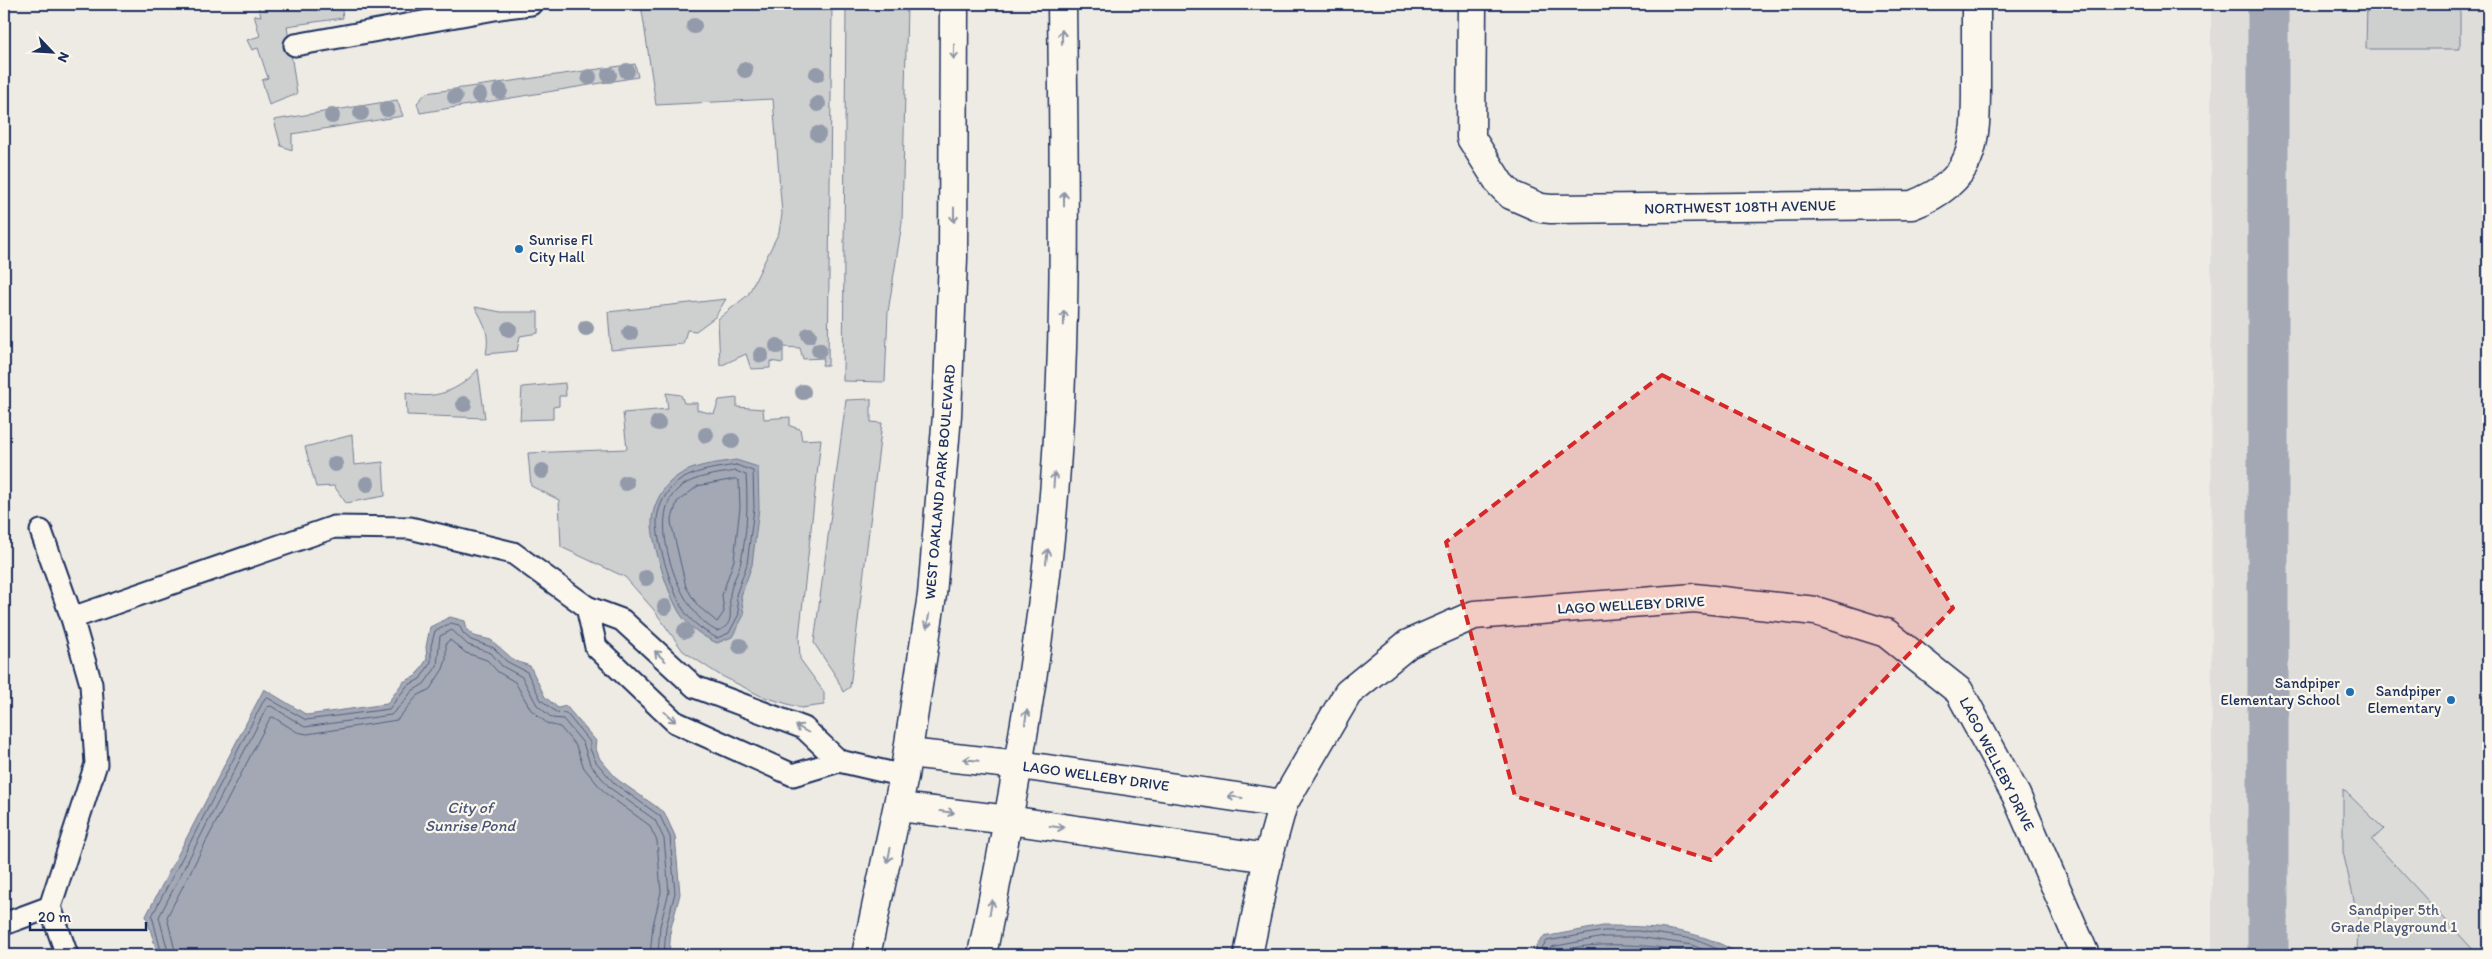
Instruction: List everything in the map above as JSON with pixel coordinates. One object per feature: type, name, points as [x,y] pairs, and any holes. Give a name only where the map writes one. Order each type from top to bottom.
[{"type":"street","name":"WEST OAKLAND PARK BOULEVARD","points":[[866,955],[906,764],[932,595],[947,415],[953,258],[954,4]]},
{"type":"street","points":[[982,955],[1020,765],[1051,528],[1064,322],[1062,4]]},
{"type":"street","name":"NORTHWEST 108TH AVENUE","points":[[1472,4],[1471,138],[1500,184],[1512,195],[1542,208],[1912,205],[1940,191],[1956,177],[1968,157],[1974,138],[1975,124],[1976,4]]},
{"type":"street","name":"LAGO WELLEBY DRIVE","points":[[1248,955],[1268,858],[1283,804],[1348,693],[1408,644],[1474,615],[1694,598],[1816,611],[1886,633],[1960,691],[2016,795],[2085,955]]},
{"type":"street","name":"LAGO WELLEBY DRIVE","points":[[906,764],[1020,765],[1283,804]]},
{"type":"street","points":[[898,807],[1009,820],[1268,858]]},
{"type":"lane","points":[[295,44],[505,5],[531,4]]},
{"type":"lane","points":[[72,618],[334,527],[410,528],[513,553],[587,607],[622,620],[695,687],[804,728],[839,761]]},
{"type":"lane","points":[[41,531],[72,618],[92,684],[96,764],[50,907],[67,955]]},
{"type":"lane","points":[[587,607],[596,647],[675,722],[793,775],[839,761],[906,764]]},
{"type":"lane","points":[[4,924],[50,907]]},
{"type":"highlighted area","points":[[1662,375],[1875,481],[1953,608],[1711,860],[1515,796],[1446,542]]},
{"type":"shaded area","name":"Sandpiper Elementary School","points":[[2211,4],[2488,4],[2488,955],[2212,955]]},
{"type":"green space","points":[[257,4],[341,4],[343,18],[287,26],[297,94],[269,105],[262,80],[268,78],[258,48],[252,50],[247,40],[260,36],[254,15],[261,16]]},
{"type":"green space","points":[[641,4],[832,4],[828,366],[822,365],[824,358],[803,359],[800,348],[783,347],[783,363],[770,361],[770,368],[751,369],[746,354],[720,366],[718,319],[748,295],[779,232],[782,214],[773,99],[656,105]]},
{"type":"green space","points":[[846,4],[907,4],[902,223],[888,312],[885,382],[843,381]]},
{"type":"green space","points":[[2367,4],[2460,4],[2460,49],[2366,49]]},
{"type":"green space","points":[[635,64],[638,77],[420,113],[417,103],[426,93]]},
{"type":"green space","points":[[397,100],[403,116],[292,134],[292,150],[281,146],[274,120]]},
{"type":"green space","points":[[726,299],[715,317],[696,331],[687,330],[683,344],[611,350],[608,312]]},
{"type":"green space","points":[[475,307],[501,312],[538,312],[538,333],[520,336],[517,351],[486,354],[486,330]]},
{"type":"green space","points":[[478,369],[485,418],[407,415],[406,392],[426,396],[436,395],[455,388]]},
{"type":"green space","points":[[565,383],[566,396],[559,396],[559,406],[553,407],[553,419],[520,420],[522,387]]},
{"type":"green space","points":[[666,393],[681,395],[684,403],[697,403],[697,410],[714,414],[719,400],[737,398],[737,407],[763,409],[764,419],[790,417],[790,426],[800,429],[802,440],[821,439],[799,637],[800,659],[824,692],[824,705],[801,708],[761,696],[718,674],[683,651],[654,610],[625,577],[561,547],[559,500],[531,486],[528,453],[627,449],[623,413],[668,409]]},
{"type":"green space","points":[[871,399],[871,422],[882,423],[850,687],[843,692],[837,678],[814,643],[846,400]]},
{"type":"green space","points":[[352,435],[354,465],[383,462],[385,496],[346,503],[334,486],[316,487],[305,447]]},
{"type":"green space","name":"Sandpiper 5th Grade Playground 1","points":[[2343,789],[2384,829],[2372,840],[2478,955],[2357,955],[2358,918],[2343,852]]},
{"type":"water","points":[[736,460],[758,467],[759,508],[752,565],[741,596],[744,615],[732,637],[717,643],[703,636],[687,623],[673,600],[658,557],[652,516],[660,496],[676,477],[700,466]]},
{"type":"water","name":"City of Sunrise Pond","points":[[450,617],[465,621],[467,630],[474,636],[491,640],[515,661],[530,666],[545,697],[558,708],[566,706],[596,741],[595,747],[600,759],[618,780],[664,812],[675,836],[680,894],[671,928],[669,955],[158,955],[146,916],[264,689],[307,715],[387,704],[403,682],[416,676],[427,659],[426,647],[430,627]]},
{"type":"water","points":[[1603,926],[1674,930],[1709,939],[1740,955],[1530,955],[1543,937]]},
{"type":"waterway","points":[[2268,4],[2268,955]]},
{"type":"place","name":"Sunrise Fl City Hall","points":[[519,249]]},
{"type":"place","name":"Sandpiper Elementary School","points":[[2350,692]]},
{"type":"place","name":"Sandpiper Elementary","points":[[2451,700]]}]
